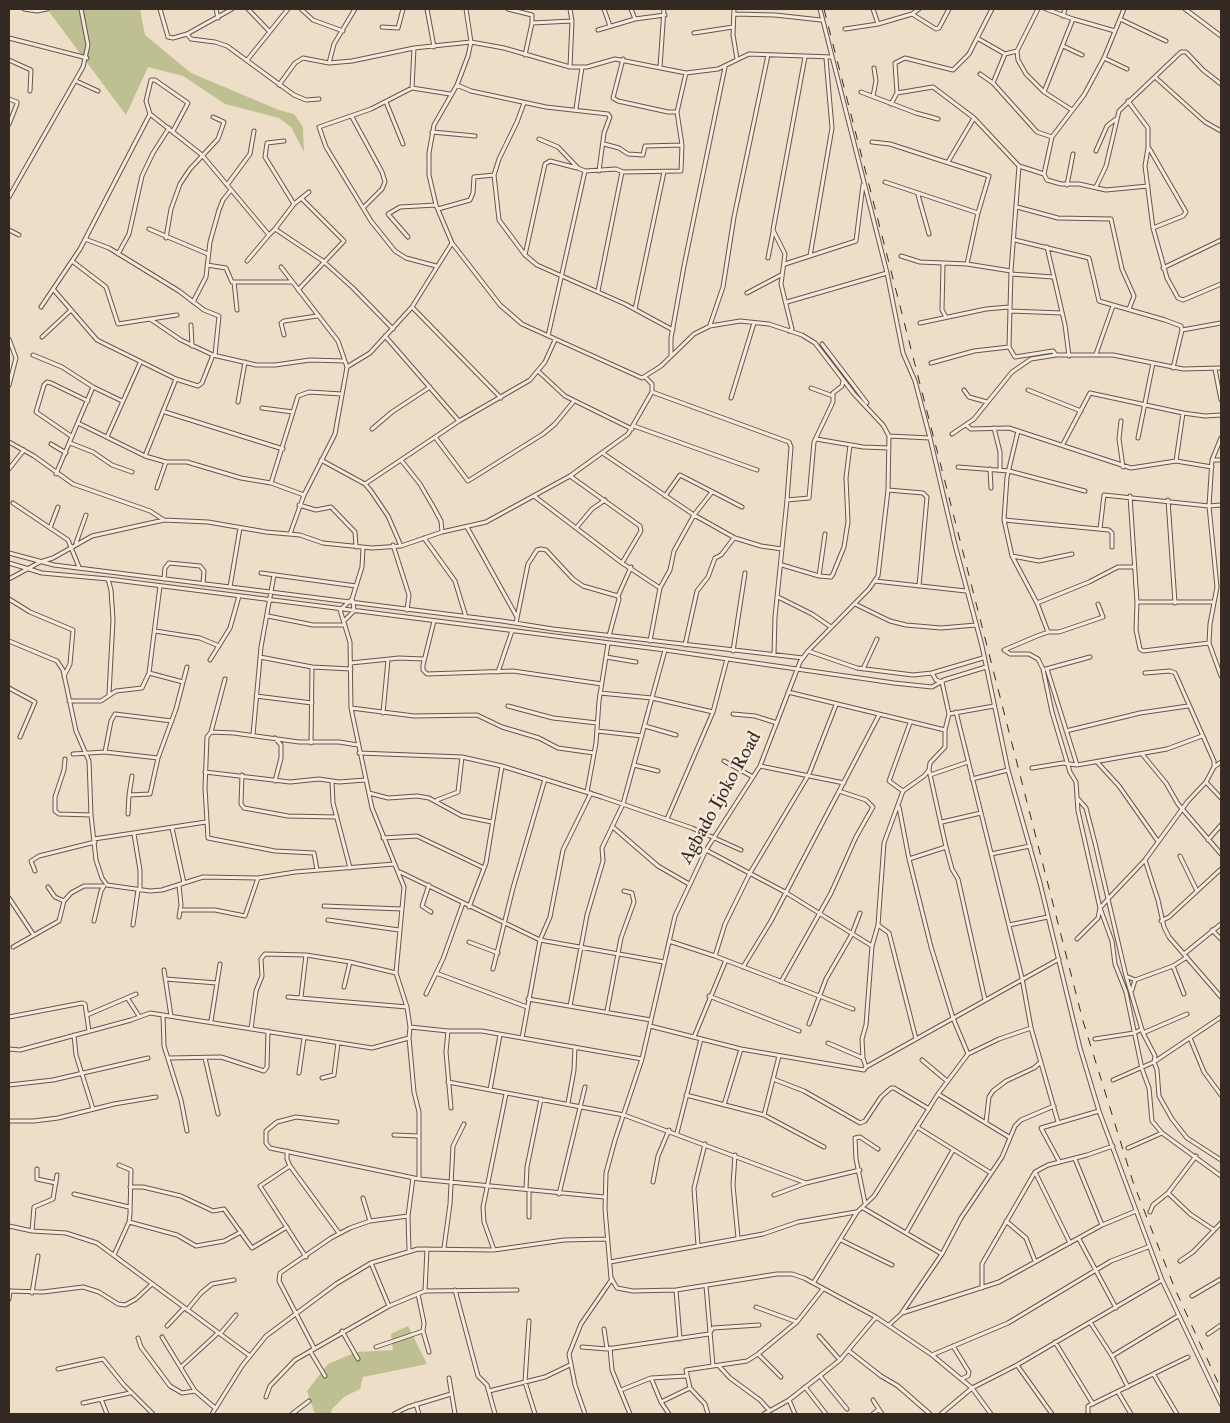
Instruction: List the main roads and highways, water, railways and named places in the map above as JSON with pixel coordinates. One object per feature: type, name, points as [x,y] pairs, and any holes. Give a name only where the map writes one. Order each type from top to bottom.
[{"type":"railway","points":[[824,9],[1083,1021],[1133,1182],[1175,1289],[1221,1389]]}]
